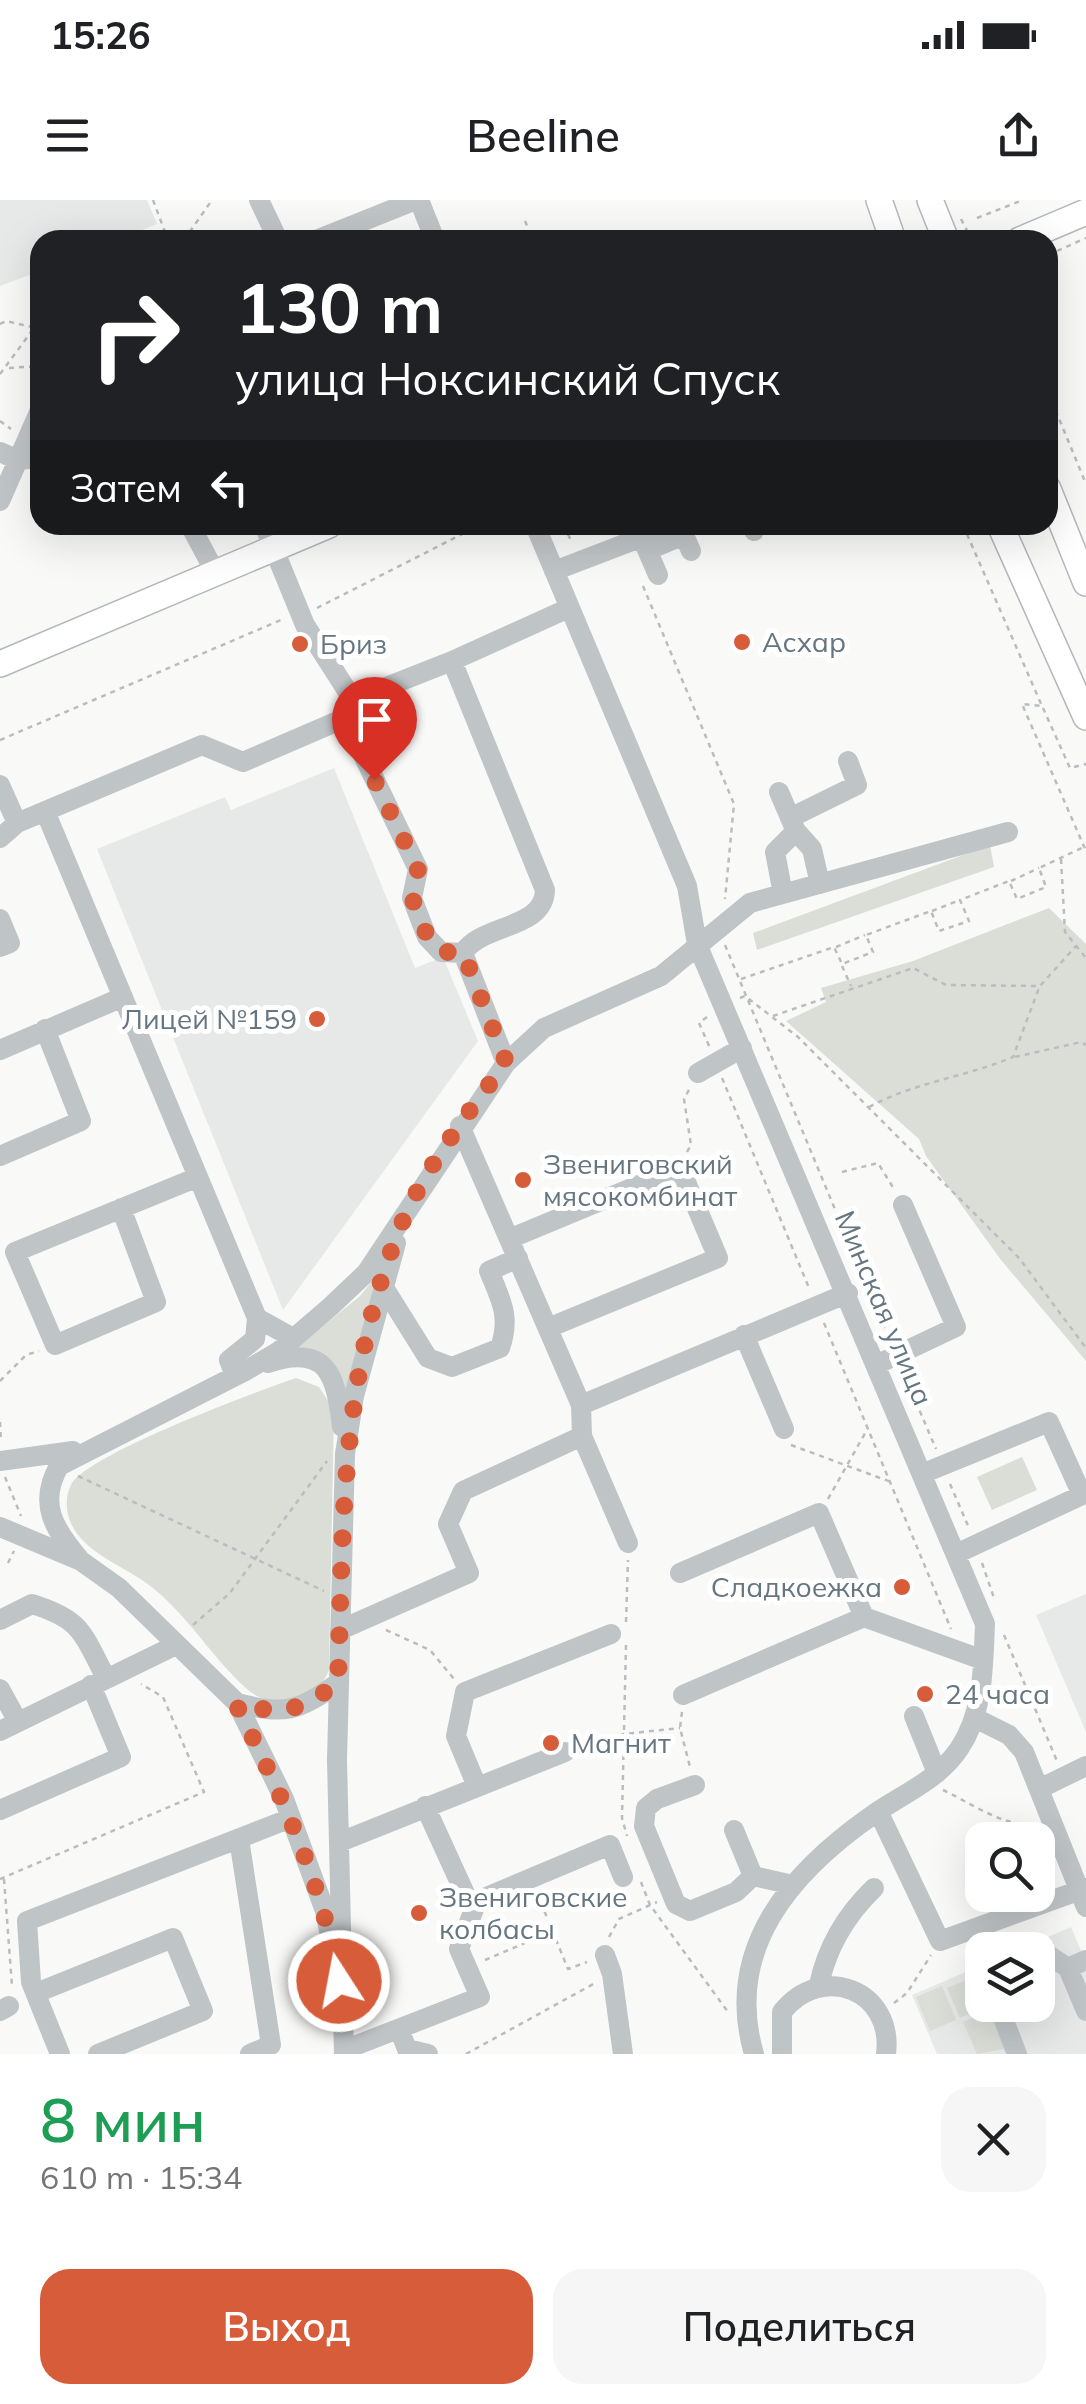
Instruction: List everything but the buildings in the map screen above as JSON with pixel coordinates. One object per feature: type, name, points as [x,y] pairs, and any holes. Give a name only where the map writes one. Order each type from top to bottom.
[{"type":"main road","points":[[879,200],[890,230]]},
{"type":"main road","points":[[930,200],[942,230]]},
{"type":"main road","points":[[1044,230],[1086,212]]},
{"type":"main road","points":[[1058,514],[1086,583]]},
{"type":"main road","points":[[1004,535],[1086,717]]},
{"type":"main road","points":[[0,664],[215,572],[268,537]]},
{"type":"street","points":[[260,200],[274,230]]},
{"type":"street","points":[[342,230],[418,200],[430,230]]},
{"type":"street","points":[[0,501],[9,456],[30,425]]},
{"type":"street","points":[[195,535],[215,572]]},
{"type":"street","name":"Минская улица","points":[[539,535],[687,886],[698,944],[848,1293],[898,1357],[933,1469],[967,1549],[985,1624],[975,1718],[958,1750],[931,1778],[841,1838],[793,1885],[752,1951],[746,1977],[754,2054]]},
{"type":"street","points":[[645,545],[660,535]]},
{"type":"street","points":[[554,571],[684,535],[691,551]]},
{"type":"street","points":[[268,537],[418,869],[412,898],[428,938],[442,952],[463,952]]},
{"type":"street","points":[[645,545],[649,577]]},
{"type":"street","points":[[0,838],[16,823],[202,745],[243,762],[569,608]]},
{"type":"street","points":[[452,662],[545,890],[545,901],[536,913],[471,940],[463,952]]},
{"type":"street","points":[[783,894],[774,852],[793,824],[857,785],[848,762]]},
{"type":"street","points":[[0,785],[16,823]]},
{"type":"street","points":[[779,792],[793,824],[812,850],[820,884]]},
{"type":"street","points":[[45,811],[257,1318],[255,1339],[229,1360],[241,1373]]},
{"type":"street","points":[[342,2001],[325,1911],[291,1818],[236,1704],[119,1588],[81,1561],[56,1531],[47,1508],[48,1486],[58,1466],[241,1373],[294,1338],[366,1273],[506,1062],[544,1028],[660,976],[750,903],[1008,832]]},
{"type":"street","points":[[0,919],[10,942],[0,946]]},
{"type":"street","points":[[463,952],[506,1062]]},
{"type":"street","points":[[0,1050],[123,997]]},
{"type":"street","points":[[0,1156],[81,1121],[45,1030]]},
{"type":"street","points":[[707,1068],[742,1048]]},
{"type":"street","points":[[460,1126],[581,1405],[582,1436],[628,1543]]},
{"type":"street","points":[[383,1286],[435,1364],[452,1367],[500,1348],[508,1326],[506,1312],[488,1271],[514,1249],[680,1168],[718,1258],[548,1328]]},
{"type":"street","points":[[121,1208],[156,1302],[55,1345],[15,1252],[121,1208],[198,1177]]},
{"type":"street","points":[[898,1357],[956,1327],[903,1205]]},
{"type":"street","points":[[336,1457],[403,1222]]},
{"type":"street","points":[[581,1405],[848,1293]]},
{"type":"street","points":[[257,1318],[294,1338]]},
{"type":"street","points":[[744,1335],[784,1429]]},
{"type":"street","points":[[241,1373],[286,1357],[308,1356],[325,1366],[338,1395],[344,2052],[480,1996],[459,1948],[477,1901],[610,1845],[623,1877]]},
{"type":"street","points":[[933,1469],[1050,1422],[1082,1495],[967,1549]]},
{"type":"street","points":[[340,1630],[469,1573],[448,1524],[463,1491],[582,1436]]},
{"type":"street","points":[[0,1461],[47,1457],[95,1446]]},
{"type":"street","points":[[680,1573],[820,1514],[864,1618]]},
{"type":"street","points":[[3,1534],[81,1561]]},
{"type":"street","points":[[0,1620],[32,1604],[66,1615],[82,1631],[121,1757],[0,1810]]},
{"type":"street","points":[[683,1695],[864,1618],[983,1660]]},
{"type":"street","points":[[476,1784],[456,1736],[465,1692],[611,1634]]},
{"type":"street","points":[[0,1689],[8,1725],[176,1644]]},
{"type":"street","points":[[236,1704],[275,1712],[304,1707],[338,1683]]},
{"type":"street","points":[[914,1716],[931,1778]]},
{"type":"street","points":[[878,1811],[940,1941],[1084,1895],[1078,1856],[1053,1817],[1016,1740],[975,1718]]},
{"type":"street","points":[[340,1842],[476,1784],[565,1752]]},
{"type":"street","points":[[1041,1788],[1086,1766]]},
{"type":"street","points":[[695,1785],[657,1799],[646,1808],[644,1826],[676,1904],[690,1911],[736,1892],[753,1876]]},
{"type":"street","points":[[424,1806],[472,1909]]},
{"type":"street","points":[[60,2054],[36,1993],[27,1921],[291,1818]]},
{"type":"street","points":[[734,1830],[753,1876]]},
{"type":"street","points":[[239,1838],[272,2050],[250,2054]]},
{"type":"street","points":[[753,1876],[793,1885]]},
{"type":"street","points":[[819,1985],[825,1958],[849,1916],[874,1888]]},
{"type":"street","points":[[36,1993],[173,1938],[204,2012],[98,2054]]},
{"type":"street","points":[[1077,1964],[1086,2011]]},
{"type":"street","points":[[608,1965],[621,2054]]},
{"type":"street","points":[[782,2054],[782,2012],[803,1992],[819,1985],[849,1987],[866,1996],[880,2012],[887,2032],[886,2054]]},
{"type":"street","points":[[1005,2022],[1018,2054]]},
{"type":"street","points":[[399,2029],[407,2049],[428,2054]]},
{"type":"path","points":[[153,200],[164,230]]},
{"type":"path","points":[[191,230],[212,200]]},
{"type":"path","points":[[978,218],[1023,200]]},
{"type":"path","points":[[958,213],[967,230]]},
{"type":"path","points":[[525,222],[529,230]]},
{"type":"path","points":[[1058,251],[1086,238]]},
{"type":"path","points":[[0,324],[6,321],[30,327]]},
{"type":"path","points":[[0,374],[30,331]]},
{"type":"path","points":[[7,368],[30,367]]},
{"type":"path","points":[[1058,416],[1086,484]]},
{"type":"path","points":[[0,740],[300,612],[330,604],[461,535]]},
{"type":"path","points":[[967,535],[1070,768],[1086,764]]},
{"type":"path","points":[[649,577],[734,804],[730,884],[718,916],[719,928],[898,1357],[933,1469],[998,1613]]},
{"type":"path","points":[[739,980],[960,900],[1085,849],[1022,704],[1042,706]]},
{"type":"path","points":[[1061,858],[1065,932],[1086,958]]},
{"type":"path","points":[[1009,881],[1017,899],[1046,887],[1039,868]]},
{"type":"path","points":[[930,911],[939,931],[969,921],[960,900]]},
{"type":"path","points":[[842,964],[874,952],[866,935]]},
{"type":"path","points":[[1014,1057],[1040,986],[1076,946]]},
{"type":"path","points":[[834,947],[852,989]]},
{"type":"path","points":[[772,1016],[914,968],[946,985],[1040,986]]},
{"type":"path","points":[[745,996],[699,1022],[707,1068],[817,1306],[950,1623],[956,1650]]},
{"type":"path","points":[[745,996],[772,1016],[868,1108],[1018,1258],[1086,1348]]},
{"type":"path","points":[[868,1108],[903,1088],[967,1076],[1014,1057],[1080,1042],[1086,1045]]},
{"type":"path","points":[[680,1168],[690,1145],[684,1099],[707,1068]]},
{"type":"path","points":[[842,1172],[878,1163],[903,1205]]},
{"type":"path","points":[[0,1381],[26,1355],[55,1345]]},
{"type":"path","points":[[0,1422],[0,1449]]},
{"type":"path","points":[[820,1514],[868,1426]]},
{"type":"path","points":[[784,1429],[791,1446],[892,1482]]},
{"type":"path","points":[[193,1625],[230,1593],[336,1457]]},
{"type":"path","points":[[58,1466],[341,1599]]},
{"type":"path","points":[[364,1620],[430,1650],[465,1692]]},
{"type":"path","points":[[1002,1632],[1064,1776]]},
{"type":"path","points":[[7,2003],[2,1878],[204,1792],[163,1697],[144,1688],[129,1667]]},
{"type":"path","points":[[683,1695],[680,1728],[695,1785]]},
{"type":"path","points":[[565,1752],[624,1734],[680,1728]]},
{"type":"path","points":[[931,1778],[1023,1825],[1053,1817]]},
{"type":"path","points":[[531,1878],[568,1969],[608,1965]]},
{"type":"path","points":[[466,2054],[608,1965],[619,1919],[672,1895]]},
{"type":"path","points":[[468,1968],[552,1931]]},
{"type":"path","points":[[880,2012],[907,1993],[940,1941]]},
{"type":"shaded area","points":[[0,200],[147,200],[157,224],[142,230],[30,230],[30,275],[0,286]]},
{"type":"shaded area","name":"Лицей №159","points":[[334,768],[415,968],[443,957],[478,1041],[283,1310],[97,849],[225,797],[231,810]]},
{"type":"shaded area","points":[[990,845],[994,867],[757,950],[753,933]]},
{"type":"shaded area","points":[[1049,908],[1086,944],[1086,1361],[1001,1260],[926,1156],[919,1139],[786,1021],[826,1002],[821,988],[913,961]]},
{"type":"shaded area","points":[[376,1276],[346,1403],[335,1372],[324,1357],[295,1349],[360,1296]]},
{"type":"shaded area","points":[[296,1378],[319,1387],[334,1410],[329,1670],[323,1681],[305,1696],[281,1701],[269,1700],[247,1689],[166,1600],[81,1539],[71,1524],[67,1501],[71,1485],[107,1457],[174,1425]]},
{"type":"shaded area","points":[[1022,1457],[1037,1490],[992,1510],[977,1477]]},
{"type":"shaded area","points":[[1086,1594],[1086,1732],[1036,1615]]},
{"type":"shaded area","points":[[1071,1927],[1086,1962],[1086,2054],[937,2054],[912,1995],[965,1972],[965,2022],[1055,2022],[1055,1934]]},
{"type":"shaded area","points":[[965,1981],[965,2016],[960,2018],[947,1988]]},
{"type":"shaded area","points":[[942,1986],[956,2020],[930,2031],[916,1997]]},
{"type":"shaded area","points":[[963,2022],[998,2022],[1009,2048],[977,2054]]},
{"type":"place","name":"Асхар","points":[[742,642]]},
{"type":"place","name":"Бриз","points":[[300,644]]},
{"type":"place","name":"Лицей №159","points":[[317,1019]]},
{"type":"place","name":"Звениговский мясокомбинат","points":[[523,1180]]},
{"type":"place","name":"Сладкоежка","points":[[902,1587]]},
{"type":"place","name":"24 часа","points":[[925,1694]]},
{"type":"place","name":"Магнит","points":[[551,1743]]},
{"type":"place","name":"Звениговские колбасы","points":[[419,1913]]},
{"type":"route","points":[[339,1981],[325,1911],[284,1799],[236,1704],[275,1712],[304,1707],[338,1683],[344,1454],[354,1396],[380,1296],[403,1222],[460,1126],[506,1062],[464,965],[463,952],[442,952],[428,938],[412,898],[418,869],[374,779]]}]
